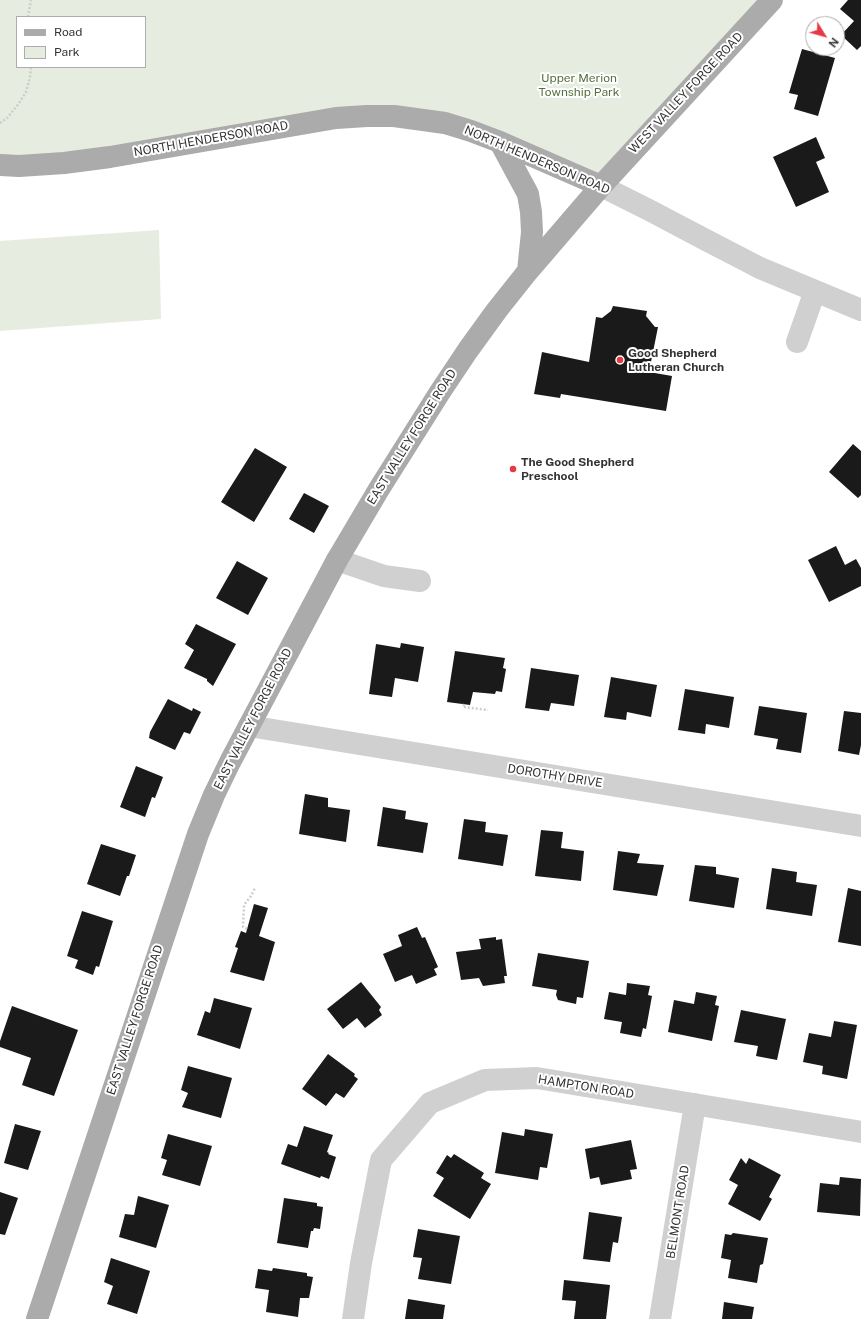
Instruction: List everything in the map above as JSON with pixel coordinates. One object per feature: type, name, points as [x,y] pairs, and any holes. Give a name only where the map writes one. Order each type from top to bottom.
[{"type":"main road","name":"WEST VALLEY FORGE ROAD","points":[[601,186],[772,0]]},
{"type":"main road","name":"NORTH HENDERSON ROAD","points":[[0,165],[64,163],[110,157],[300,123],[336,118],[394,116],[445,123],[471,131],[601,186]]},
{"type":"main road","points":[[500,142],[528,194],[532,212],[532,232],[528,271]]},
{"type":"main road","name":"EAST VALLEY FORGE ROAD","points":[[37,1319],[198,834],[214,795],[337,560],[379,489],[440,392],[472,344],[528,271],[601,186]]},
{"type":"street","name":"NORTH HENDERSON ROAD","points":[[601,186],[760,268],[861,310]]},
{"type":"street","points":[[796,342],[815,291]]},
{"type":"street","points":[[337,560],[384,576],[420,582]]},
{"type":"street","name":"DOROTHY DRIVE","points":[[249,726],[861,826]]},
{"type":"street","name":"HAMPTON ROAD","points":[[353,1319],[361,1263],[381,1160],[430,1103],[485,1080],[537,1078],[861,1132]]},
{"type":"street","name":"BELMONT ROAD","points":[[660,1319],[695,1104]]},
{"type":"path","points":[[28,16],[31,0]]},
{"type":"path","points":[[0,123],[7,118],[26,92],[31,68]]},
{"type":"path","points":[[464,704],[463,707],[488,710]]},
{"type":"path","points":[[247,929],[243,927],[244,905],[255,888]]},
{"type":"green space","name":"Upper Merion Township Park","points":[[0,0],[772,0],[601,186],[418,119],[0,165]]},
{"type":"green space","points":[[159,230],[161,319],[0,331],[0,241]]},
{"type":"building","points":[[848,0],[861,0],[861,46],[857,50],[845,39],[845,31],[854,21],[840,9]]},
{"type":"building","points":[[802,49],[805,50],[805,56],[828,56],[835,58],[818,116],[794,109],[798,95],[789,93]]},
{"type":"building","points":[[816,137],[825,158],[816,162],[829,192],[796,207],[773,157]]},
{"type":"building","name":"Good Shepherd Lutheran Church","points":[[613,306],[647,311],[646,316],[655,327],[658,327],[649,372],[672,376],[666,411],[561,394],[560,398],[534,394],[542,352],[589,362],[596,317],[602,318],[611,311]]},
{"type":"building","points":[[853,444],[861,451],[861,495],[858,498],[829,472]]},
{"type":"building","points":[[255,448],[287,467],[254,522],[221,502]]},
{"type":"building","points":[[304,493],[329,506],[314,533],[289,519]]},
{"type":"building","points":[[836,546],[845,565],[856,559],[861,568],[861,586],[829,602],[808,560]]},
{"type":"building","points":[[237,561],[268,578],[248,615],[216,598]]},
{"type":"building","points":[[196,624],[236,644],[213,686],[207,681],[207,679],[184,668],[194,650],[185,644]]},
{"type":"building","points":[[401,643],[424,647],[418,682],[395,678],[392,697],[369,694],[376,644],[400,648]]},
{"type":"building","points":[[455,651],[505,658],[503,668],[506,669],[502,692],[496,691],[495,694],[473,692],[470,705],[447,702]]},
{"type":"building","points":[[531,668],[579,675],[574,706],[551,703],[549,711],[525,708]]},
{"type":"building","points":[[611,677],[657,685],[651,717],[627,712],[626,720],[604,717]]},
{"type":"building","points":[[685,689],[734,697],[729,728],[706,724],[705,734],[678,730]]},
{"type":"building","points":[[168,699],[192,711],[193,708],[201,712],[190,734],[184,732],[175,750],[149,738],[150,732]]},
{"type":"building","points":[[759,706],[807,713],[801,753],[776,749],[778,739],[754,735]]},
{"type":"building","points":[[844,711],[861,713],[861,745],[859,755],[838,751]]},
{"type":"building","points":[[136,766],[163,777],[155,798],[152,797],[145,817],[120,807]]},
{"type":"building","points":[[305,794],[328,798],[328,807],[350,810],[346,842],[299,834]]},
{"type":"building","points":[[383,807],[406,811],[405,819],[428,823],[423,853],[377,846]]},
{"type":"building","points":[[464,819],[486,822],[485,832],[508,835],[503,866],[458,859]]},
{"type":"building","points":[[541,830],[563,832],[561,848],[584,851],[581,881],[535,876]]},
{"type":"building","points":[[101,844],[136,855],[120,896],[87,884]]},
{"type":"building","points":[[618,851],[640,854],[637,863],[664,865],[657,896],[613,890]]},
{"type":"building","points":[[695,865],[716,867],[716,874],[739,878],[734,908],[689,901]]},
{"type":"building","points":[[772,868],[797,872],[796,882],[817,885],[812,916],[766,909]]},
{"type":"building","points":[[848,888],[861,891],[861,946],[838,942]]},
{"type":"building","points":[[254,904],[268,908],[259,936],[275,942],[264,981],[230,972],[238,948],[235,947],[241,931],[246,933]]},
{"type":"building","points":[[82,911],[113,921],[99,967],[96,966],[93,975],[75,968],[78,960],[67,956]]},
{"type":"building","points":[[417,927],[422,938],[425,937],[438,967],[434,969],[437,975],[416,984],[412,975],[395,982],[383,954],[402,946],[398,935]]},
{"type":"building","points":[[496,937],[496,940],[502,939],[507,976],[504,976],[505,983],[483,986],[479,978],[461,980],[456,952],[481,949],[479,939]]},
{"type":"building","points":[[538,953],[589,961],[583,998],[577,997],[576,1004],[558,1000],[556,995],[557,990],[532,986]]},
{"type":"building","points":[[361,982],[381,1007],[379,1010],[382,1015],[365,1028],[357,1018],[343,1029],[327,1009]]},
{"type":"building","points":[[627,983],[650,986],[648,995],[652,996],[646,1029],[643,1028],[641,1037],[620,1033],[622,1022],[604,1019],[609,992],[626,995]]},
{"type":"building","points":[[696,992],[717,996],[715,1005],[719,1006],[712,1041],[668,1032],[674,1000],[694,1004]]},
{"type":"building","points":[[214,998],[252,1008],[240,1049],[197,1035],[205,1011],[210,1013]]},
{"type":"building","points":[[12,1006],[78,1030],[54,1096],[22,1085],[31,1058],[0,1047],[0,1041]]},
{"type":"building","points":[[741,1010],[786,1019],[777,1060],[756,1056],[758,1046],[734,1042]]},
{"type":"building","points":[[834,1021],[857,1025],[847,1079],[822,1074],[823,1066],[803,1062],[809,1033],[831,1037]]},
{"type":"building","points":[[328,1054],[355,1074],[354,1076],[358,1079],[344,1098],[336,1093],[326,1106],[302,1089]]},
{"type":"building","points":[[188,1066],[232,1078],[221,1118],[182,1107],[188,1093],[181,1090]]},
{"type":"building","points":[[15,1124],[41,1131],[28,1170],[4,1163]]},
{"type":"building","points":[[304,1126],[333,1135],[327,1152],[329,1153],[328,1154],[336,1157],[329,1179],[321,1176],[320,1178],[281,1164],[288,1144],[297,1147]]},
{"type":"building","points":[[525,1129],[553,1134],[547,1168],[540,1167],[538,1180],[495,1173],[502,1132],[524,1136]]},
{"type":"building","points":[[168,1134],[212,1146],[200,1186],[162,1175],[167,1160],[161,1158]]},
{"type":"building","points":[[631,1140],[637,1169],[630,1170],[632,1179],[601,1185],[599,1177],[590,1179],[585,1149]]},
{"type":"building","points":[[454,1154],[484,1173],[481,1178],[491,1184],[470,1219],[433,1196],[444,1178],[436,1173],[447,1155],[451,1158]]},
{"type":"building","points":[[741,1158],[746,1164],[749,1158],[781,1175],[769,1197],[772,1199],[760,1221],[728,1204],[738,1185],[729,1180]]},
{"type":"building","points":[[840,1177],[861,1179],[860,1216],[817,1212],[820,1183],[839,1185]]},
{"type":"building","points":[[0,1192],[18,1198],[5,1235],[0,1234]]},
{"type":"building","points":[[138,1196],[169,1205],[156,1248],[119,1237],[125,1214],[134,1215]]},
{"type":"building","points":[[284,1198],[317,1203],[317,1206],[323,1207],[320,1229],[314,1228],[313,1231],[311,1231],[308,1248],[277,1243]]},
{"type":"building","points":[[589,1212],[622,1217],[618,1243],[613,1242],[610,1262],[583,1259]]},
{"type":"building","points":[[418,1229],[460,1236],[451,1284],[418,1279],[422,1258],[413,1257]]},
{"type":"building","points":[[733,1233],[768,1238],[763,1264],[760,1265],[757,1283],[728,1278],[731,1260],[721,1258],[725,1234],[731,1235]]},
{"type":"building","points":[[111,1258],[150,1271],[137,1314],[107,1304],[113,1286],[104,1282]]},
{"type":"building","points":[[273,1268],[307,1273],[307,1276],[313,1277],[309,1298],[300,1298],[298,1317],[266,1312],[269,1290],[255,1288],[258,1269],[272,1271]]},
{"type":"building","points":[[564,1280],[610,1285],[606,1319],[574,1319],[576,1301],[562,1300]]},
{"type":"building","points":[[408,1299],[445,1305],[443,1319],[405,1319]]},
{"type":"building","points":[[724,1302],[754,1307],[752,1319],[722,1319]]},
{"type":"place","name":"Good Shepherd Lutheran Church","points":[[620,360]]},
{"type":"place","name":"The Good Shepherd Preschool","points":[[513,469]]}]
